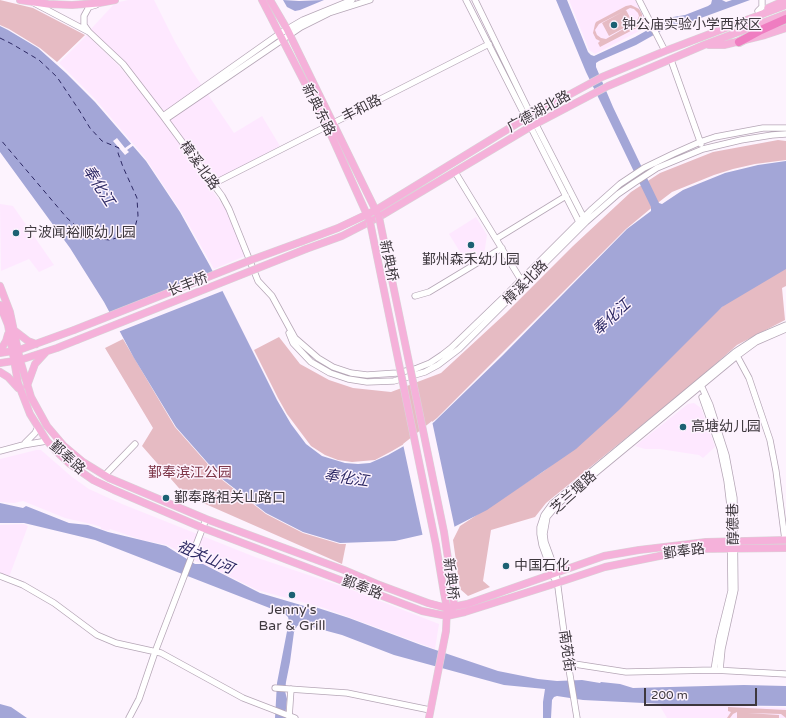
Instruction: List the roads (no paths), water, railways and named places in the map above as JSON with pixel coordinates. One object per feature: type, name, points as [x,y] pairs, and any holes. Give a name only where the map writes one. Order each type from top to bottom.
[{"type":"highway","points":[[739,42],[786,19]]},
{"type":"main road","points":[[20,0],[59,5],[99,3],[115,0]]},
{"type":"main road","name":"新典东路","points":[[262,0],[379,217]]},
{"type":"main road","name":"新典东路","points":[[270,0],[288,32],[330,124],[370,222]]},
{"type":"main road","points":[[697,40],[704,33],[758,11],[785,4]]},
{"type":"main road","name":"广德湖北路","points":[[303,241],[338,228],[376,210],[528,117],[602,77],[785,4]]},
{"type":"main road","name":"广德湖北路","points":[[306,249],[342,236],[370,222],[533,126],[608,86],[786,14]]},
{"type":"main road","points":[[704,46],[724,45],[739,42],[765,36],[786,28]]},
{"type":"main road","name":"新典桥","points":[[379,217],[444,532],[453,592],[447,616],[438,679],[429,718]]},
{"type":"main road","name":"新典桥","points":[[370,222],[436,545],[444,593],[450,607]]},
{"type":"main road","name":"长丰桥","points":[[15,351],[74,330],[303,241]]},
{"type":"main road","name":"长丰桥","points":[[17,361],[47,352],[306,249]]},
{"type":"main road","points":[[0,286],[10,312],[12,332],[0,352]]},
{"type":"main road","points":[[0,305],[12,332],[37,344]]},
{"type":"main road","name":"鄞奉路","points":[[12,332],[20,391],[30,414],[47,441],[56,451],[70,464],[93,480],[203,528],[422,611],[447,616],[557,584],[605,566],[694,549],[785,540]]},
{"type":"main road","points":[[0,352],[15,351]]},
{"type":"main road","points":[[27,386],[35,364],[47,352]]},
{"type":"main road","points":[[0,363],[17,361]]},
{"type":"main road","name":"鄞奉路","points":[[17,361],[31,397],[47,426],[64,446],[83,462],[105,475],[206,519],[428,603],[450,607],[467,604],[604,556],[632,551],[706,542],[786,548]]},
{"type":"main road","points":[[0,372],[8,377],[20,391]]},
{"type":"street","points":[[288,32],[303,20],[352,0]]},
{"type":"street","points":[[165,117],[288,32],[358,2],[370,0]]},
{"type":"street","points":[[466,0],[583,222]]},
{"type":"street","points":[[475,0],[528,117]]},
{"type":"street","points":[[639,0],[665,51]]},
{"type":"street","points":[[758,11],[762,7],[762,0]]},
{"type":"street","name":"樟溪北路","points":[[32,2],[89,32],[123,64],[165,117],[229,209],[256,276],[261,284],[269,291],[295,338],[318,358],[333,367],[351,373],[368,375],[397,373],[422,367],[442,355],[462,338],[583,222],[618,194],[668,163],[703,149],[741,140],[786,134]]},
{"type":"street","points":[[89,32],[84,25],[84,16],[89,7],[99,3]]},
{"type":"street","name":"丰和路","points":[[213,184],[489,44]]},
{"type":"street","points":[[671,60],[703,149]]},
{"type":"street","points":[[533,126],[566,196],[583,222]]},
{"type":"street","name":"樟溪北路","points":[[283,316],[293,343],[298,350],[311,362],[330,373],[348,379],[379,382],[394,381],[425,372],[438,365],[459,348],[614,189],[644,168],[700,142],[750,130],[763,128],[786,128]]},
{"type":"street","points":[[455,172],[521,280]]},
{"type":"street","points":[[496,239],[566,196]]},
{"type":"street","points":[[416,296],[429,292],[502,248]]},
{"type":"street","name":"芝兰堰路","points":[[557,584],[544,534],[547,518],[550,512],[736,354],[758,337],[786,325]]},
{"type":"street","name":"芝兰堰路","points":[[736,354],[756,342],[786,329]]},
{"type":"street","points":[[736,354],[749,378],[770,440],[777,477],[785,540]]},
{"type":"street","name":"醇德巷","points":[[698,385],[710,405],[726,455],[734,498],[731,597],[719,639],[714,670]]},
{"type":"street","points":[[23,445],[32,437],[38,427]]},
{"type":"street","points":[[0,451],[47,441]]},
{"type":"street","points":[[105,475],[135,444]]},
{"type":"street","points":[[129,718],[139,699],[184,573],[192,557],[206,519]]},
{"type":"street","name":"醇德巷","points":[[720,670],[722,649],[735,597],[732,545]]},
{"type":"street","points":[[0,576],[23,585],[54,603],[98,635],[116,643],[161,653],[243,698],[290,717],[289,689]]},
{"type":"street","name":"南苑街","points":[[557,584],[569,676],[577,718]]},
{"type":"street","points":[[568,663],[626,672],[720,670],[786,674]]},
{"type":"street","points":[[275,688],[347,693],[430,710]]},
{"type":"water","points":[[283,0],[324,0],[295,11],[287,7]]},
{"type":"water","name":"奉化江","points":[[556,0],[567,0],[588,52],[594,56],[673,17],[685,15],[708,6],[711,4],[712,0],[722,0],[726,2],[732,0],[750,0],[690,22],[668,27],[636,45],[599,61],[596,63],[596,67],[613,107],[659,203],[662,204],[683,190],[725,173],[758,165],[786,161],[786,269],[722,307],[619,410],[576,449],[487,510],[452,528],[395,541],[340,543],[303,532],[266,513],[221,478],[176,427],[134,358],[104,302],[70,248],[0,152],[0,26],[38,48],[66,73],[95,102],[146,161],[180,212],[210,266],[277,400],[291,424],[306,444],[322,456],[345,463],[358,464],[370,463],[388,455],[404,446],[434,422],[503,355],[627,229],[651,211],[651,207],[586,72]]},
{"type":"water","points":[[0,503],[23,508],[26,506],[69,523],[88,525],[108,532],[166,546],[195,564],[203,564],[260,593],[311,608],[315,607],[349,618],[421,645],[498,671],[538,679],[557,681],[582,680],[620,684],[633,688],[744,685],[786,686],[786,706],[684,705],[583,700],[557,696],[552,700],[551,718],[543,718],[545,689],[504,685],[394,655],[342,635],[301,624],[297,626],[294,632],[285,691],[287,699],[285,718],[275,718],[277,683],[289,621],[285,614],[95,540],[24,523],[0,523]]},
{"type":"water","points":[[0,704],[11,707],[27,718],[0,718]]},
{"type":"place","name":"钟公庙实验小学西校区","points":[[614,25]]},
{"type":"place","name":"宁波闻裕顺幼儿园","points":[[16,233]]},
{"type":"place","name":"鄞州森禾幼儿园","points":[[471,245]]},
{"type":"place","name":"高塘幼儿园","points":[[683,427]]},
{"type":"place","name":"鄞奉路祖关山路口","points":[[166,498]]},
{"type":"place","name":"中国石化","points":[[506,566]]},
{"type":"place","name":"Jenny's Bar & Grill","points":[[292,595]]},
{"type":"park label","name":"鄞奉滨江公园","points":[[190,473]]},
{"type":"water label","name":"祖关山河","points":[[205,558]]}]
